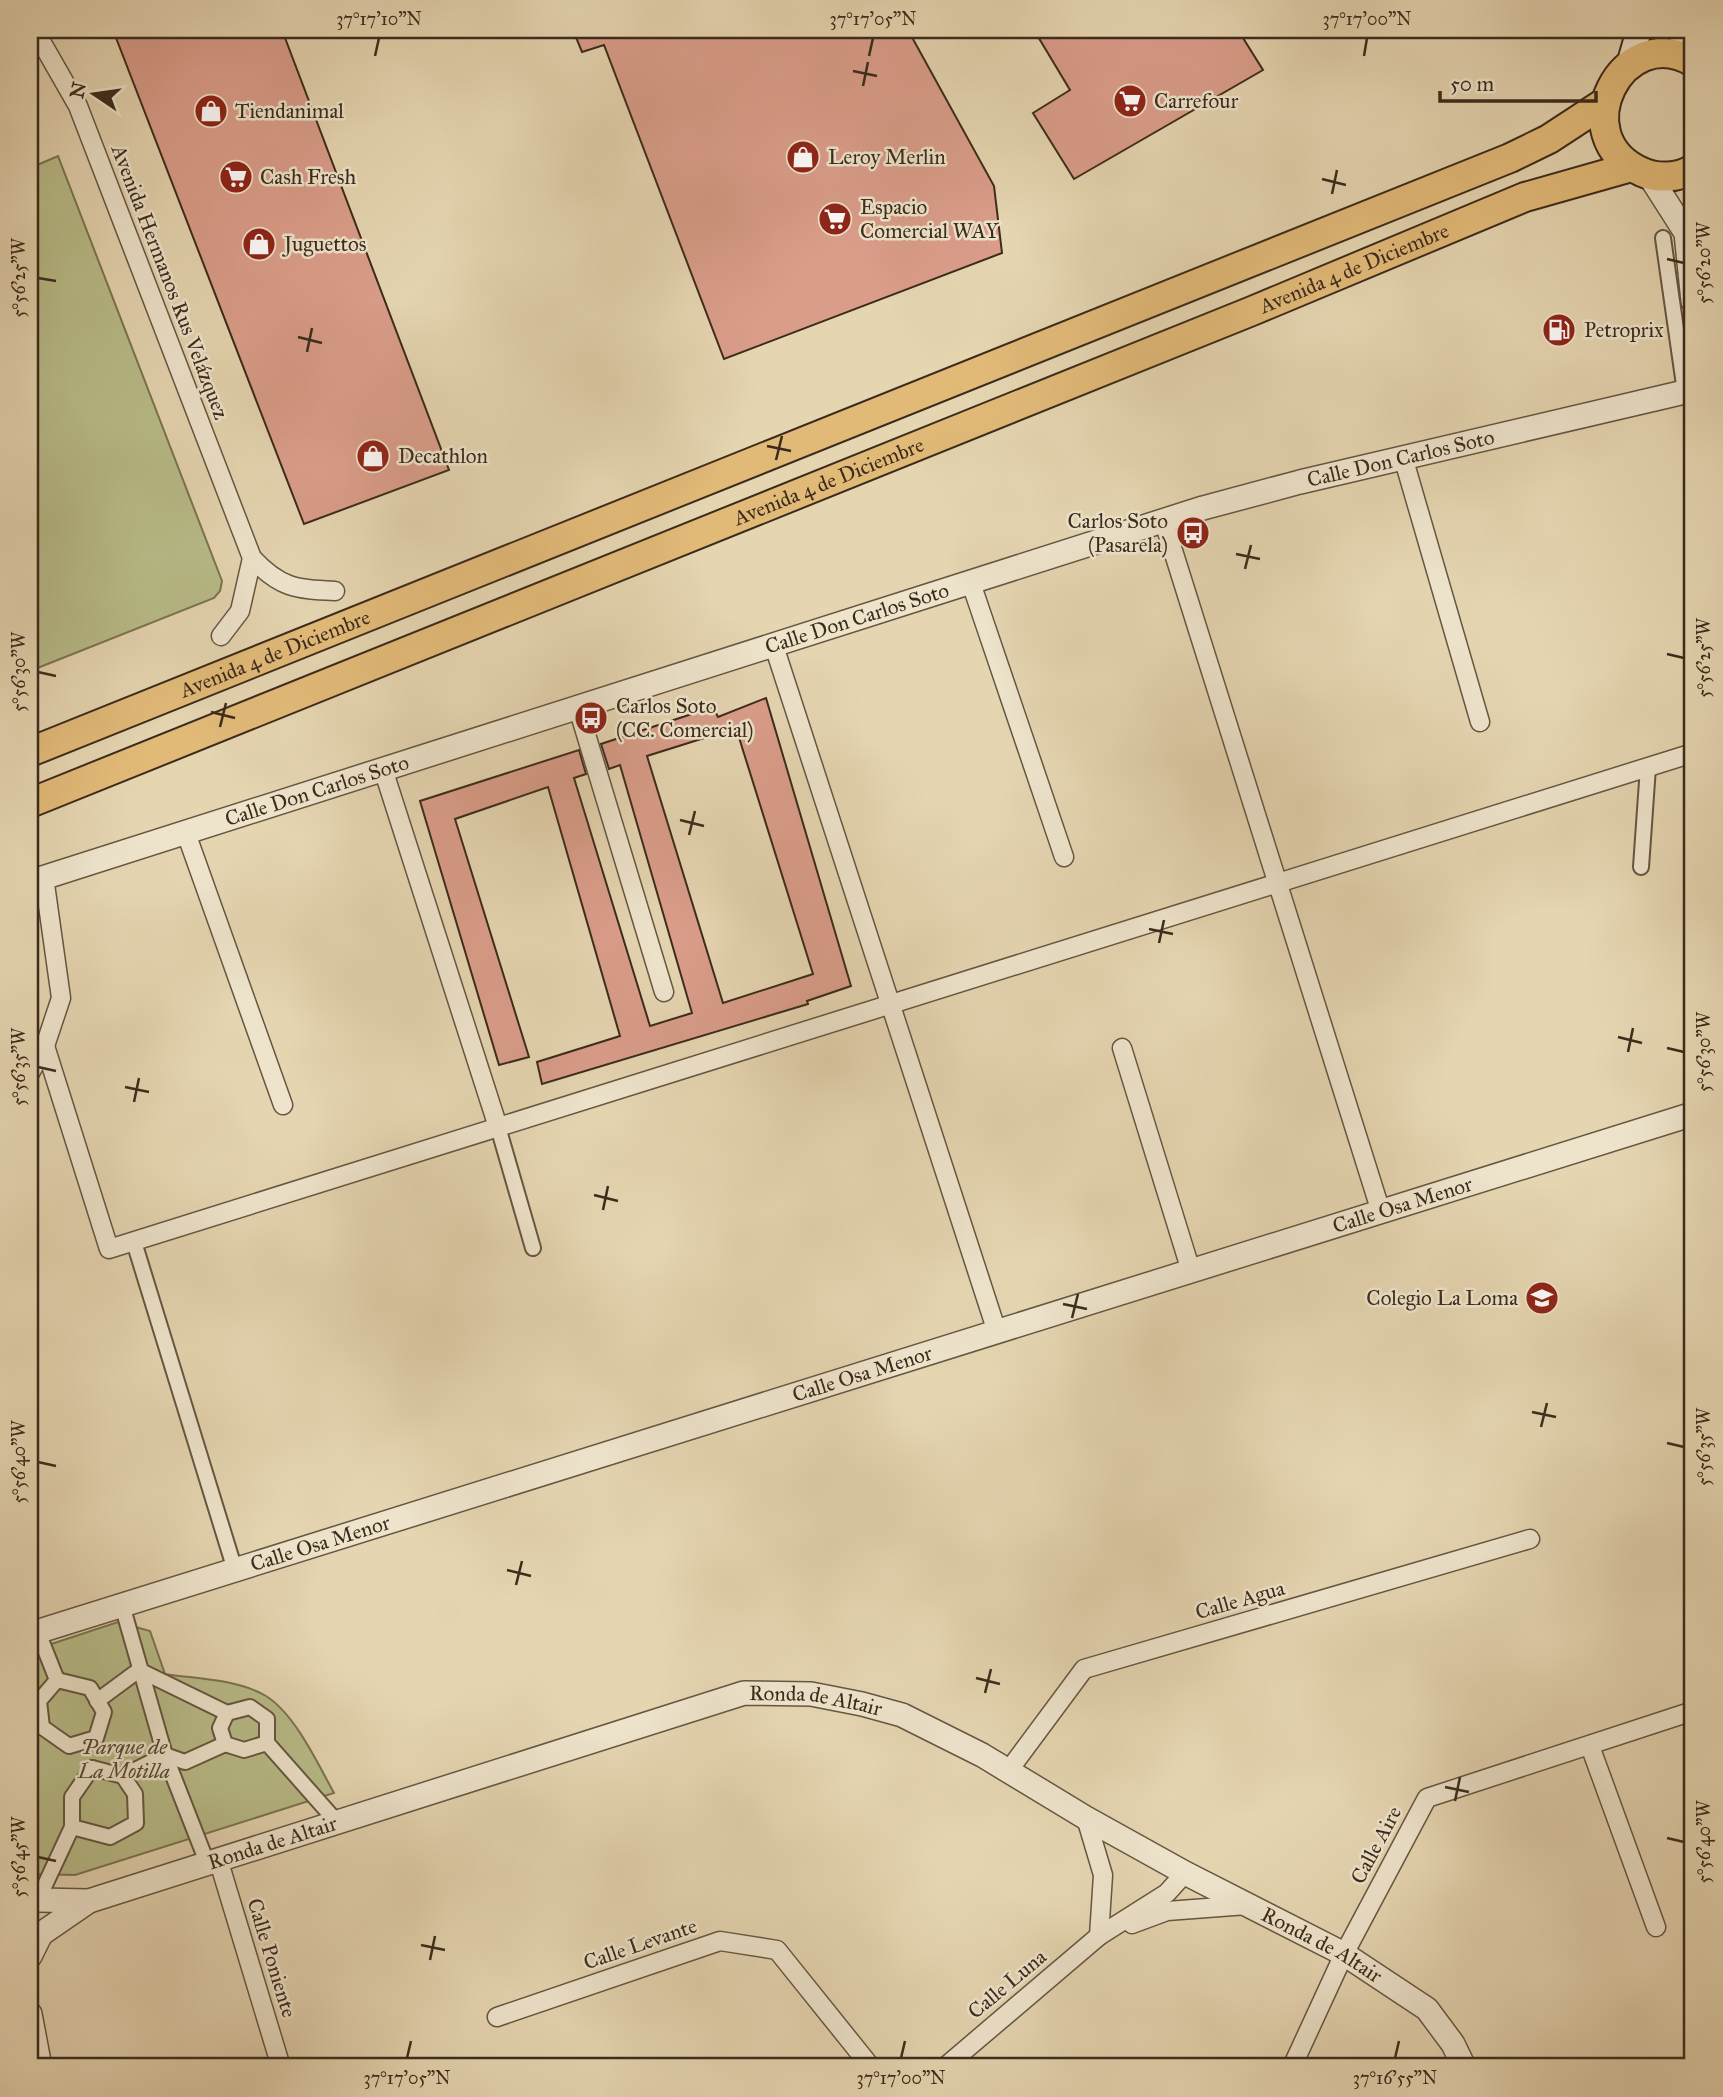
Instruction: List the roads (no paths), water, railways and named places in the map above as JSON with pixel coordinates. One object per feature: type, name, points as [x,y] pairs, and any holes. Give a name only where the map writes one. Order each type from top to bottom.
[{"type":"main road","points":[[1639,30],[1629,65],[1612,85],[1604,103],[1603,118],[1611,146],[1640,171]]},
{"type":"main road","points":[[1679,30],[1693,54]]},
{"type":"main road","points":[[1629,65],[1657,55],[1673,55],[1693,62]]},
{"type":"main road","name":"Avenida 4 de Diciembre","points":[[30,752],[1510,159],[1549,139],[1604,103]]},
{"type":"main road","name":"Avenida 4 de Diciembre","points":[[30,803],[1239,316],[1525,197],[1640,171],[1670,177],[1693,169]]},
{"type":"street","name":"Avenida Hermanos Rus Velázquez","points":[[30,31],[42,43],[78,106],[252,558],[280,583],[301,589],[335,591]]},
{"type":"street","points":[[1640,171],[1689,222],[1693,301]]},
{"type":"street","points":[[1662,238],[1689,391]]},
{"type":"street","name":"Calle Don Carlos Soto","points":[[37,879],[1164,522],[1300,482],[1689,391]]},
{"type":"street","points":[[1403,457],[1480,722]]},
{"type":"street","points":[[1164,522],[1381,1212]]},
{"type":"street","points":[[221,636],[240,611],[252,558]]},
{"type":"street","points":[[971,583],[1064,857]]},
{"type":"street","points":[[774,646],[998,1332]]},
{"type":"street","points":[[578,708],[664,992]]},
{"type":"street","points":[[45,1046],[110,1249],[1693,753]]},
{"type":"street","points":[[1640,867],[1648,767]]},
{"type":"street","points":[[383,769],[498,1127],[533,1248]]},
{"type":"street","points":[[186,833],[283,1105]]},
{"type":"street","points":[[30,1073],[45,1046],[61,998],[37,879]]},
{"type":"street","points":[[1122,1048],[1191,1271]]},
{"type":"street","name":"Calle Osa Menor","points":[[34,1633],[1693,1114]]},
{"type":"street","points":[[134,1242],[234,1570]]},
{"type":"street","name":"Calle Agua","points":[[1009,1770],[1084,1669],[1530,1539]]},
{"type":"street","points":[[122,1605],[165,1755],[214,1863]]},
{"type":"street","points":[[34,1633],[57,1680]]},
{"type":"street","points":[[97,1701],[139,1670]]},
{"type":"street","points":[[139,1670],[227,1713],[250,1707],[267,1719],[267,1742],[336,1821]]},
{"type":"street","points":[[57,1680],[90,1688],[104,1712],[96,1738],[69,1746],[43,1727],[39,1701],[57,1680]]},
{"type":"street","name":"Ronda de Altair","points":[[34,1898],[89,1900],[214,1863],[336,1821],[744,1693],[811,1694],[902,1715],[1009,1770],[1086,1818],[1185,1872],[1345,1954],[1427,2010],[1453,2044],[1464,2067]]},
{"type":"street","name":"Calle Aire","points":[[1292,2067],[1345,1954],[1427,1798],[1693,1711]]},
{"type":"street","points":[[225,1744],[220,1728],[227,1713]]},
{"type":"street","points":[[34,1898],[72,1827],[72,1797],[92,1768],[85,1742]]},
{"type":"street","points":[[92,1768],[123,1776],[165,1755],[185,1762],[225,1744],[244,1750],[267,1742]]},
{"type":"street","points":[[1590,1746],[1656,1927]]},
{"type":"street","points":[[72,1827],[110,1837],[136,1823],[135,1794],[123,1776]]},
{"type":"street","points":[[1086,1818],[1103,1875],[1100,1936]]},
{"type":"street","name":"Calle Poniente","points":[[214,1863],[281,2067]]},
{"type":"street","name":"Calle Luna","points":[[945,2067],[1100,1936],[1167,1893],[1185,1872]]},
{"type":"street","name":"Ronda de Altair","points":[[30,1956],[41,1934],[89,1900]]},
{"type":"street","name":"Calle Luna","points":[[1100,1936],[1167,1911],[1247,1905]]},
{"type":"street","name":"Calle Levante","points":[[497,2017],[720,1941],[777,1950],[871,2067]]},
{"type":"street","points":[[30,2014],[40,2067]]},
{"type":"place","name":"Carrefour","points":[[1130,101]]},
{"type":"place","name":"Tiendanimal","points":[[211,111]]},
{"type":"place","name":"Leroy Merlin","points":[[803,157]]},
{"type":"place","name":"Cash Fresh","points":[[236,177]]},
{"type":"place","name":"Espacio Comercial WAY","points":[[835,219]]},
{"type":"place","name":"Juguettos","points":[[259,244]]},
{"type":"place","name":"Petroprix","points":[[1559,330]]},
{"type":"place","name":"Decathlon","points":[[373,456]]},
{"type":"place","name":"Carlos Soto (Pasarela)","points":[[1193,533]]},
{"type":"place","name":"Carlos Soto (CC. Comercial)","points":[[591,718]]},
{"type":"place","name":"Colegio La Loma","points":[[1542,1298]]},
{"type":"park label","name":"Parque de La Motilla","points":[[124,1759]]}]
